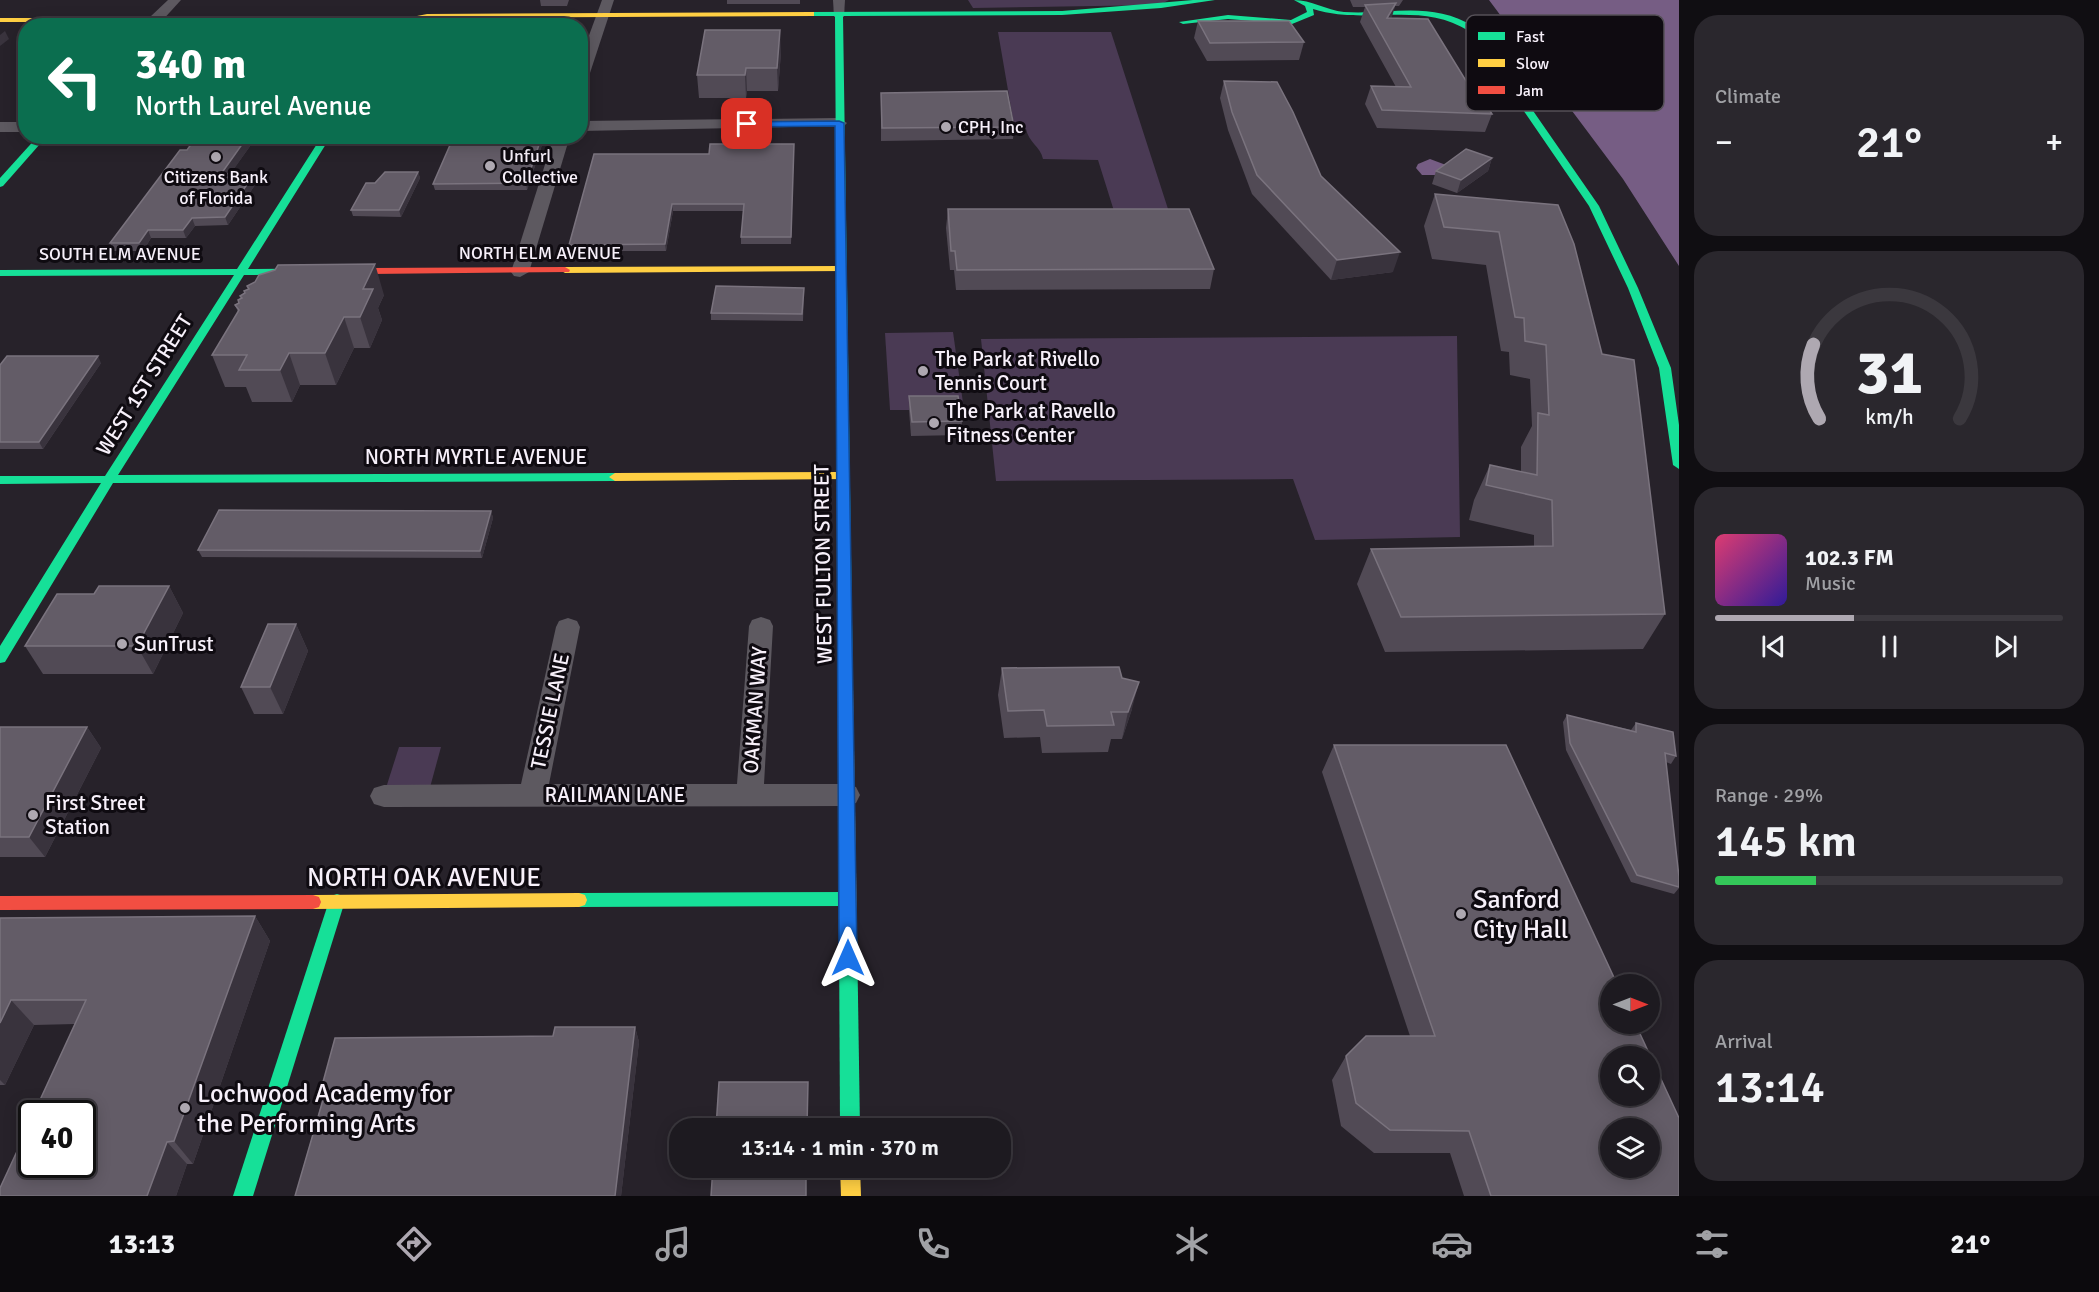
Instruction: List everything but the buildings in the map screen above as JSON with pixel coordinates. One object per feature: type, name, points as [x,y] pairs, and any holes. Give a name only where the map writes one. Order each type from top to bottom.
[{"type":"main road","points":[[1074,13],[1143,10],[1211,0]]},
{"type":"main road","points":[[588,20],[839,13],[1189,12],[1220,9],[1238,1]]},
{"type":"main road","points":[[1238,1],[1236,6],[1246,15],[1268,21]]},
{"type":"main road","points":[[1301,20],[1311,13],[1303,3]]},
{"type":"main road","points":[[1303,3],[1342,14],[1421,13],[1461,18],[1466,23]]},
{"type":"main road","points":[[394,6],[394,18]]},
{"type":"main road","points":[[400,18],[411,6]]},
{"type":"main road","points":[[839,13],[1118,24]]},
{"type":"main road","name":"WEST FULTON STREET","points":[[839,13],[850,1118]]},
{"type":"main road","points":[[1169,24],[1228,17],[1268,21],[1360,20],[1421,13]]},
{"type":"main road","points":[[419,18],[427,16],[514,18]]},
{"type":"main road","points":[[0,20],[18,20]]},
{"type":"main road","points":[[588,24],[600,20]]},
{"type":"main road","points":[[1530,111],[1594,206],[1633,288],[1665,368],[1679,465]]},
{"type":"main road","points":[[0,184],[36,144]]},
{"type":"main road","name":"WEST 1ST STREET","points":[[0,658],[109,479],[322,144]]},
{"type":"main road","name":"NORTH ELM AVENUE","points":[[240,272],[520,272],[841,268]]},
{"type":"main road","name":"SOUTH ELM AVENUE","points":[[0,273],[240,272]]},
{"type":"main road","name":"NORTH MYRTLE AVENUE","points":[[0,480],[843,476]]},
{"type":"main road","name":"NORTH OAK AVENUE","points":[[0,903],[848,900]]},
{"type":"main road","points":[[243,1196],[337,901]]},
{"type":"main road","points":[[850,1178],[850,1196]]},
{"type":"street","points":[[158,18],[175,0]]},
{"type":"street","points":[[588,57],[608,0]]},
{"type":"street","points":[[588,126],[839,123]]},
{"type":"street","points":[[0,127],[18,127]]},
{"type":"street","points":[[520,272],[560,144]]},
{"type":"street","name":"OAKMAN WAY","points":[[750,795],[761,626]]},
{"type":"street","name":"TESSIE LANE","points":[[533,795],[568,627]]},
{"type":"street","name":"RAILMAN LANE","points":[[384,796],[846,795]]},
{"type":"shaded area","points":[[968,0],[1169,0],[1159,5],[973,8]]},
{"type":"shaded area","points":[[1489,0],[1679,0],[1679,266],[1623,179],[1572,111],[1664,111],[1664,15],[1500,15]]},
{"type":"shaded area","points":[[998,32],[1111,32],[1168,209],[1114,211],[1098,160],[1043,159],[1026,129],[1014,125]]},
{"type":"shaded area","points":[[1430,159],[1446,165],[1437,175],[1422,175],[1416,168],[1418,164]]},
{"type":"shaded area","name":"The Park at Rivello Tennis Court","points":[[953,332],[964,410],[890,410],[885,333]]},
{"type":"shaded area","points":[[1457,336],[1460,537],[1315,540],[1293,479],[996,481],[981,339]]},
{"type":"shaded area","points":[[399,747],[441,747],[429,791],[385,791]]},
{"type":"traffic: fast","points":[[811,14],[1062,13],[1211,0]]},
{"type":"traffic: fast","points":[[1183,22],[1228,17],[1292,22],[1311,13],[1308,5],[1298,0]]},
{"type":"traffic: fast","points":[[1308,5],[1344,14],[1427,12],[1458,20],[1466,25]]},
{"type":"traffic: fast","points":[[839,14],[846,689]]},
{"type":"traffic: fast","points":[[1529,111],[1594,206],[1633,288],[1665,368],[1679,465]]},
{"type":"traffic: fast","points":[[0,184],[36,144]]},
{"type":"traffic: fast","points":[[0,658],[129,447],[322,144]]},
{"type":"traffic: fast","points":[[0,273],[370,271]]},
{"type":"traffic: fast","points":[[0,480],[615,477]]},
{"type":"traffic: fast","points":[[579,900],[848,899]]},
{"type":"traffic: fast","points":[[243,1196],[337,901]]},
{"type":"traffic: fast","points":[[848,932],[850,1118]]},
{"type":"traffic: slow","points":[[416,18],[427,16],[811,14]]},
{"type":"traffic: slow","points":[[0,20],[18,20]]},
{"type":"traffic: slow","points":[[565,270],[841,269]]},
{"type":"traffic: slow","points":[[615,477],[843,476]]},
{"type":"traffic: slow","points":[[846,689],[848,932]]},
{"type":"traffic: slow","points":[[313,902],[579,900]]},
{"type":"traffic: slow","points":[[850,1178],[851,1196]]},
{"type":"traffic: jam","points":[[370,271],[565,270]]},
{"type":"traffic: jam","points":[[0,903],[313,902]]},
{"type":"place","name":"CPH, Inc","points":[[946,127]]},
{"type":"place","name":"Citizens Bank of Florida","points":[[216,157]]},
{"type":"place","name":"Unfurl Collective","points":[[490,166]]},
{"type":"place","name":"The Park at Rivello Tennis Court","points":[[923,371]]},
{"type":"place","name":"The Park at Ravello Fitness Center","points":[[934,423]]},
{"type":"place","name":"SunTrust","points":[[122,644]]},
{"type":"place","name":"First Street Station","points":[[33,815]]},
{"type":"place","name":"Sanford City Hall","points":[[1461,914]]},
{"type":"place","name":"Lochwood Academy for the Performing Arts","points":[[185,1108]]},
{"type":"route","points":[[747,124],[839,123],[848,958]]}]
